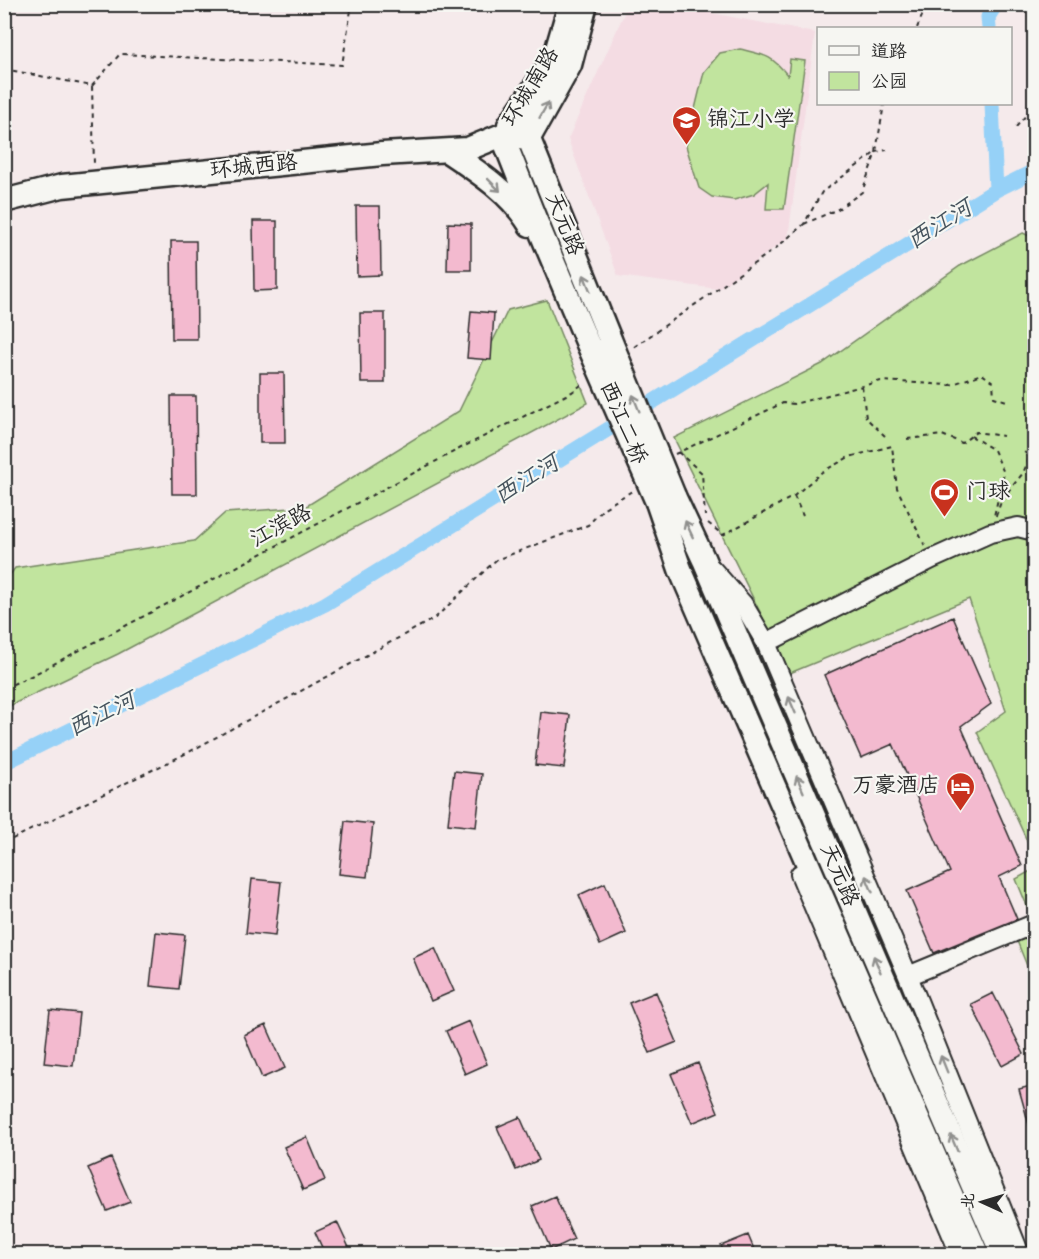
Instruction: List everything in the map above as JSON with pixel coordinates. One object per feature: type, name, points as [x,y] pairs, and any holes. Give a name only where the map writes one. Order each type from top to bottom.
[{"type":"main road","name":"环城南路","points":[[502,135],[554,59],[570,4]]},
{"type":"main road","points":[[502,135],[529,138],[570,65],[586,4]]},
{"type":"main road","name":"天元路","points":[[518,112],[599,341]]},
{"type":"main road","name":"天元路","points":[[502,135],[557,269],[599,341]]},
{"type":"main road","name":"环城西路","points":[[4,201],[62,186],[382,153],[468,149],[502,135]]},
{"type":"main road","points":[[447,151],[484,175],[525,216],[557,269]]},
{"type":"main road","name":"西江二桥","points":[[599,341],[665,499]]},
{"type":"main road","name":"天元路","points":[[665,499],[704,560],[1002,1254]]},
{"type":"main road","name":"天元路","points":[[665,499],[680,569],[977,1254]]},
{"type":"lane","points":[[766,643],[932,559],[990,533],[1018,526],[1035,531]]},
{"type":"lane","points":[[704,560],[743,604],[766,643],[908,976],[1020,1254]]},
{"type":"lane","points":[[680,569],[695,623],[960,1254]]},
{"type":"lane","points":[[908,976],[1035,924]]},
{"type":"path","points":[[95,183],[92,86],[120,54],[342,65],[352,4]]},
{"type":"path","points":[[917,27],[927,4]]},
{"type":"path","points":[[4,69],[92,86]]},
{"type":"path","points":[[1035,75],[1035,86]]},
{"type":"path","points":[[630,350],[775,249],[804,224],[838,209],[862,192],[876,152],[884,105]]},
{"type":"path","points":[[1016,127],[1035,106]]},
{"type":"path","points":[[804,224],[822,192],[876,152],[887,150]]},
{"type":"path","points":[[670,459],[678,452],[783,404],[794,404],[881,381],[950,384],[982,374],[993,382],[994,397],[1010,402]]},
{"type":"path","name":"江滨路","points":[[4,688],[31,676],[461,448],[572,392],[591,378]]},
{"type":"path","points":[[862,386],[866,418],[885,436]]},
{"type":"path","points":[[907,439],[942,435],[962,443],[976,432],[1003,436]]},
{"type":"path","points":[[971,436],[994,450],[1004,473],[990,533]]},
{"type":"path","points":[[678,452],[702,472],[705,521],[723,535],[794,496],[822,472],[849,457],[891,446],[897,488],[913,526],[932,559]]},
{"type":"path","points":[[990,533],[1002,499],[1023,473],[1030,457],[1023,451]]},
{"type":"path","points":[[4,843],[189,752],[435,618],[496,561],[588,525],[604,508],[635,489]]},
{"type":"path","points":[[794,496],[803,516]]},
{"type":"shaded area","name":"锦江小学","points":[[628,5],[670,5],[815,33],[788,238],[718,289],[618,276],[568,139]]},
{"type":"green space","points":[[740,49],[767,57],[788,76],[790,59],[805,61],[784,209],[766,209],[768,183],[754,194],[734,200],[712,197],[699,188],[686,146],[704,72],[720,53]]},
{"type":"green space","points":[[1023,233],[1034,238],[1034,856],[977,732],[1006,711],[969,599],[790,673],[674,438],[822,364],[960,266]]},
{"type":"green space","points":[[547,300],[588,403],[118,654],[5,708],[4,583],[15,568],[194,541],[225,513],[305,507],[459,411],[508,310]]},
{"type":"green space","points":[[1034,869],[1034,923],[1016,879]]},
{"type":"green space","points":[[1034,926],[1034,983],[1017,941]]},
{"type":"building","points":[[356,206],[380,206],[381,275],[357,276]]},
{"type":"building","points":[[253,221],[277,221],[277,290],[254,291]]},
{"type":"building","points":[[448,223],[471,224],[471,270],[447,270]]},
{"type":"building","points":[[171,241],[196,241],[197,339],[172,339]]},
{"type":"building","points":[[471,311],[494,313],[491,360],[467,358]]},
{"type":"building","points":[[360,313],[385,313],[385,383],[361,383]]},
{"type":"building","points":[[260,373],[284,373],[285,443],[260,443]]},
{"type":"building","points":[[171,396],[196,396],[197,494],[172,494]]},
{"type":"building","name":"万豪酒店","points":[[953,617],[991,704],[961,726],[1022,866],[999,877],[1017,919],[934,953],[907,891],[950,872],[893,744],[861,758],[824,675]]},
{"type":"building","points":[[541,712],[570,715],[564,768],[535,765]]},
{"type":"building","points":[[454,771],[482,774],[476,827],[448,824]]},
{"type":"building","points":[[345,821],[373,824],[367,877],[339,874]]},
{"type":"building","points":[[252,879],[281,882],[275,936],[246,933]]},
{"type":"building","points":[[605,883],[626,933],[600,945],[579,895]]},
{"type":"building","points":[[156,932],[185,935],[179,989],[150,986]]},
{"type":"building","points":[[435,948],[454,991],[431,1001],[413,958]]},
{"type":"building","points":[[656,992],[677,1042],[650,1053],[629,1003]]},
{"type":"building","points":[[993,993],[1024,1054],[1002,1066],[971,1004]]},
{"type":"building","points":[[50,1010],[79,1013],[73,1066],[44,1063]]},
{"type":"building","points":[[469,1021],[487,1064],[465,1074],[446,1031]]},
{"type":"building","points":[[266,1025],[285,1068],[262,1078],[244,1035]]},
{"type":"building","points":[[698,1063],[718,1112],[692,1123],[671,1074]]},
{"type":"building","points":[[1035,1085],[1035,1132],[1031,1132],[1019,1089]]},
{"type":"building","points":[[520,1117],[539,1160],[516,1170],[497,1127]]},
{"type":"building","points":[[307,1137],[325,1180],[303,1190],[284,1147]]},
{"type":"building","points":[[111,1158],[130,1202],[107,1211],[88,1168]]},
{"type":"building","points":[[555,1196],[574,1239],[551,1250],[532,1206]]},
{"type":"building","points":[[337,1222],[352,1254],[325,1254],[315,1232]]},
{"type":"building","points":[[748,1235],[756,1254],[725,1254],[721,1246]]},
{"type":"waterway","points":[[989,27],[988,17],[996,4]]},
{"type":"waterway","points":[[992,105],[996,190]]},
{"type":"waterway","name":"西江河","points":[[4,763],[325,604],[996,190],[1034,171]]},
{"type":"place","name":"锦江小学","points":[[686,146]]},
{"type":"place","name":"门球","points":[[945,518]]},
{"type":"place","name":"万豪酒店","points":[[961,812]]}]
